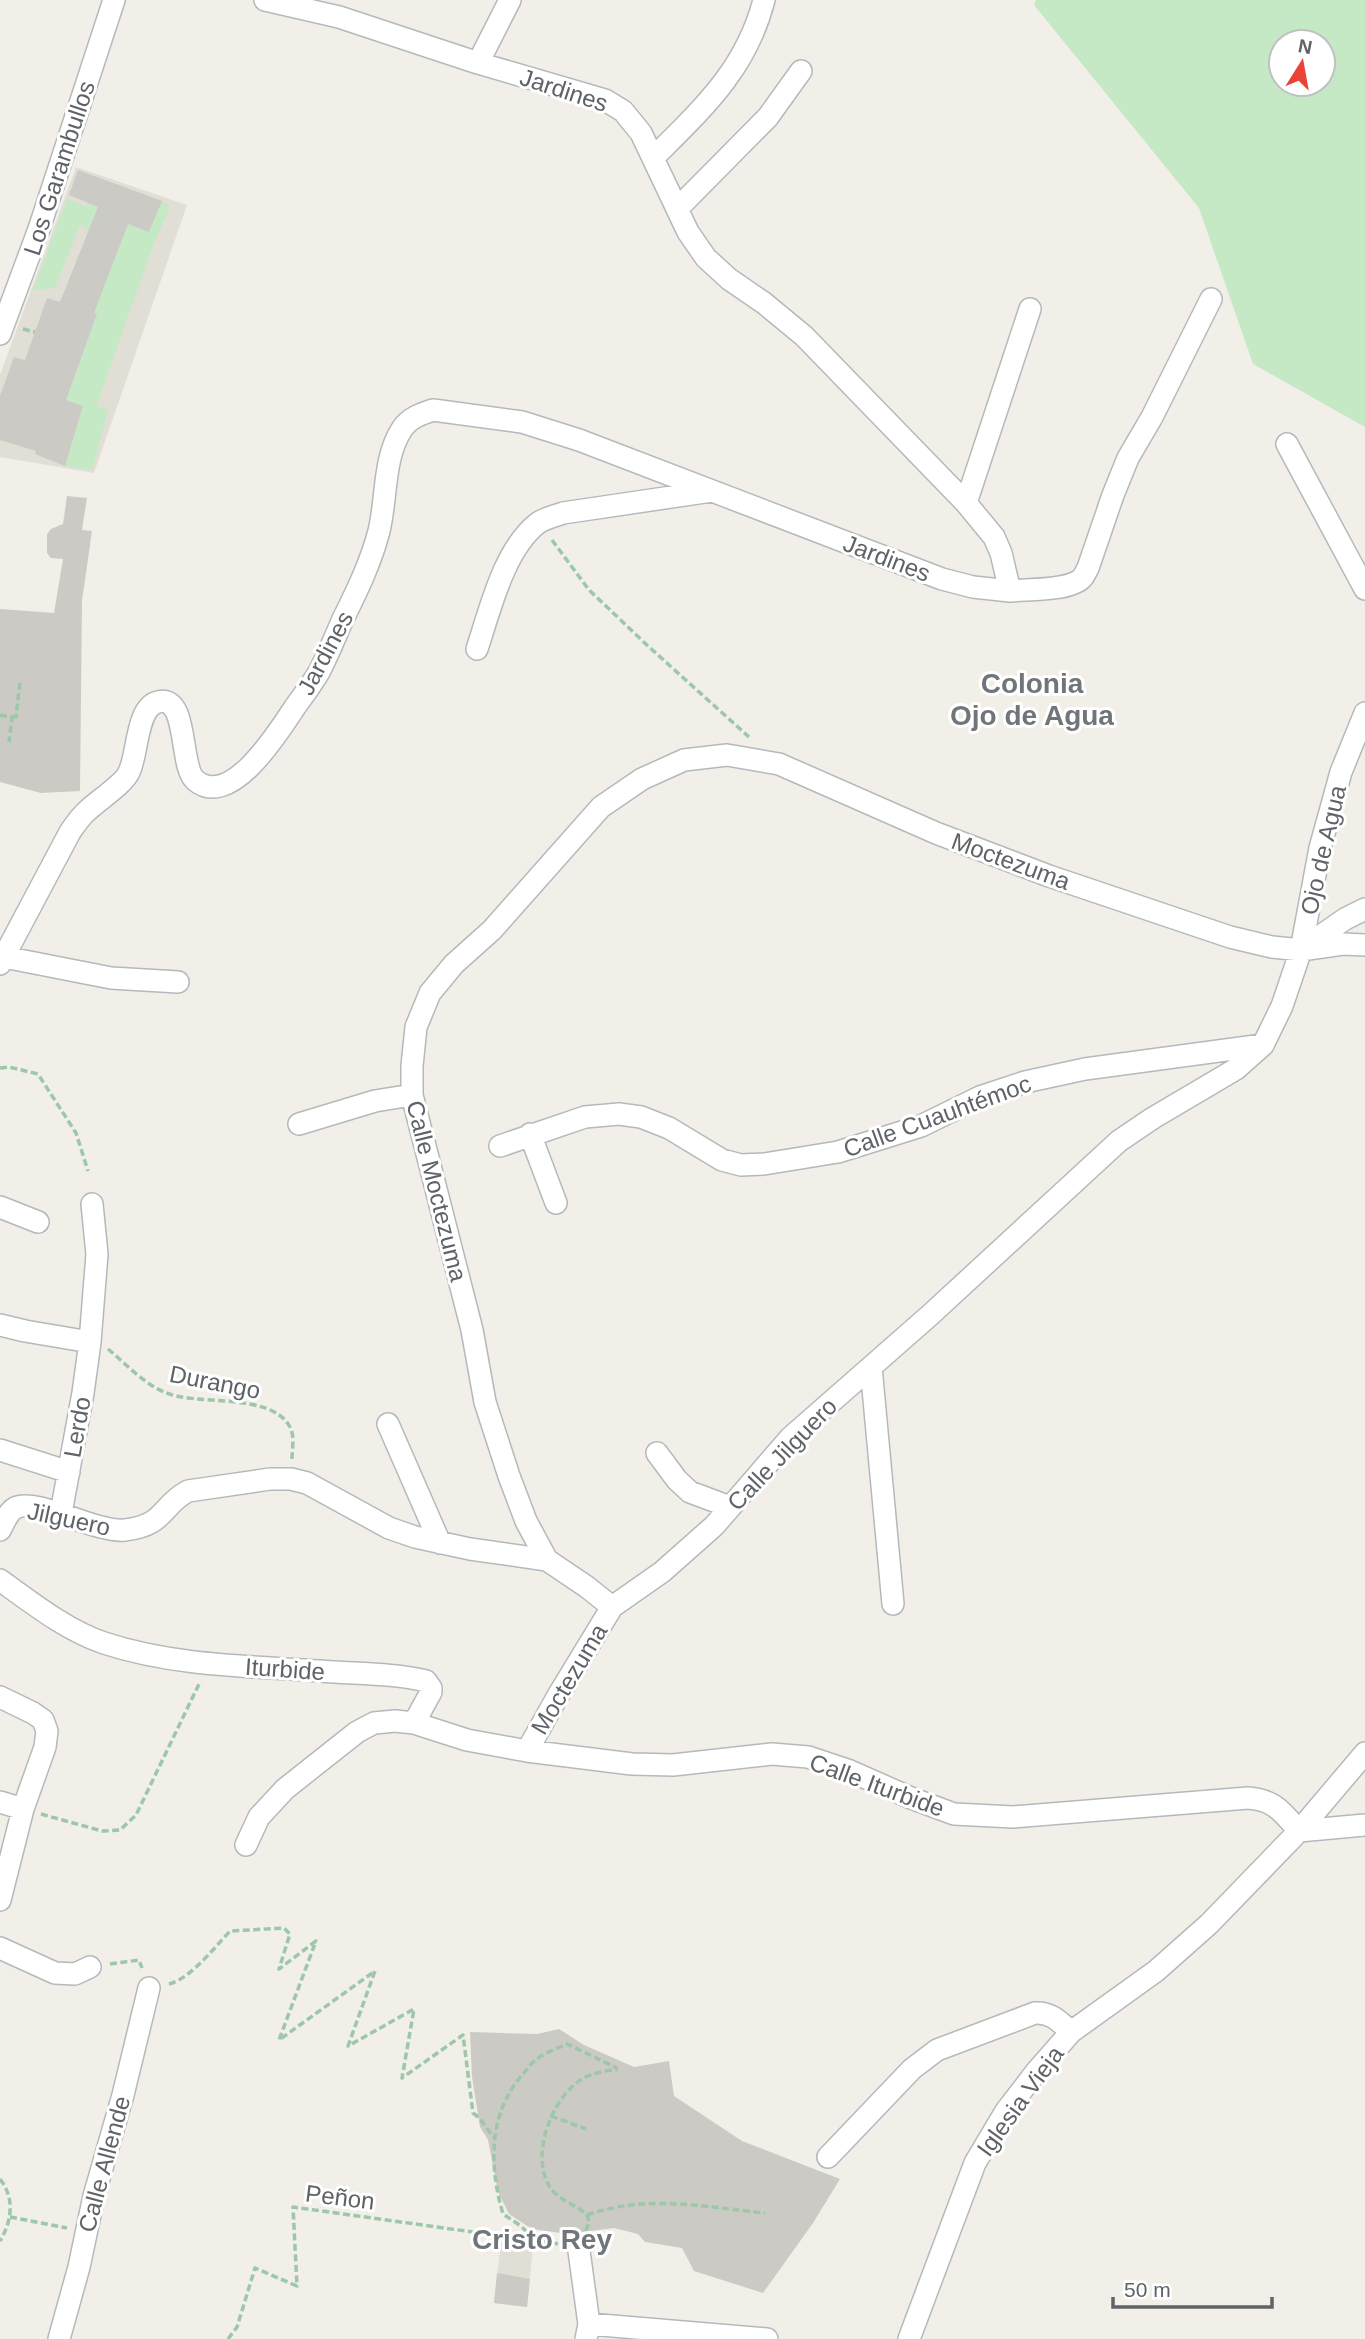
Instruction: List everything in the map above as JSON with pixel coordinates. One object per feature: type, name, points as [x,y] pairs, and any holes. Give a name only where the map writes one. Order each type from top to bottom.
[{"type":"street","name":"Los Garambullos","points":[[0,334],[39,229],[114,0]]},
{"type":"street","name":"Jardines","points":[[2,960],[70,831],[85,813],[129,774],[144,714],[153,703],[163,701],[172,705],[179,716],[187,764],[193,778],[203,785],[219,786],[235,779],[266,750],[318,674],[366,570],[379,531],[396,440],[404,426],[419,414],[433,410],[522,422],[579,440],[942,579],[973,587],[1010,591],[1002,553],[994,537],[966,503],[804,337],[706,258],[688,232],[641,133],[624,111],[605,100],[478,63],[339,17],[265,0]]},
{"type":"street","points":[[478,63],[510,0]]},
{"type":"street","points":[[653,158],[709,102],[738,64],[759,18],[764,0]]},
{"type":"street","points":[[678,208],[768,117],[801,71]]},
{"type":"street","points":[[1010,591],[1062,587],[1082,579],[1128,458],[1152,417],[1211,299]]},
{"type":"street","points":[[966,503],[1030,309]]},
{"type":"street","points":[[1287,444],[1365,589]]},
{"type":"street","points":[[477,649],[514,550],[541,520],[563,513],[714,491]]},
{"type":"street","name":"Ojo de Agua","points":[[1301,950],[1320,848],[1341,772],[1365,713]]},
{"type":"street","name":"Moctezuma","points":[[727,755],[779,764],[936,834],[1230,937],[1272,947],[1301,950]]},
{"type":"street","name":"Calle Moctezuma","points":[[547,1560],[522,1510],[485,1402],[472,1330],[412,1095],[416,1027],[430,993],[454,964],[492,930],[601,807],[642,779],[684,760],[727,755]]},
{"type":"street","points":[[1301,950],[1345,919],[1365,909]]},
{"type":"street","points":[[1301,950],[1343,944],[1365,945]]},
{"type":"street","name":"Calle Jilguero","points":[[612,1607],[662,1572],[714,1526],[790,1438],[929,1316],[1118,1141],[1236,1069],[1264,1045],[1282,1006],[1301,950]]},
{"type":"street","points":[[2,960],[111,978],[178,982]]},
{"type":"street","name":"Calle Cuauhtémoc","points":[[500,1146],[585,1117],[618,1114],[641,1116],[669,1128],[722,1160],[741,1165],[764,1164],[850,1149],[921,1126],[980,1097],[1025,1082],[1085,1069],[1264,1045]]},
{"type":"street","points":[[299,1124],[375,1101],[412,1095]]},
{"type":"street","points":[[530,1134],[556,1203]]},
{"type":"street","name":"Lerdo","points":[[61,1513],[90,1342],[97,1254],[92,1205]]},
{"type":"street","points":[[0,1207],[38,1222]]},
{"type":"street","points":[[0,1325],[90,1342]]},
{"type":"street","points":[[871,1367],[893,1604]]},
{"type":"street","points":[[388,1424],[440,1543]]},
{"type":"street","points":[[0,1450],[69,1472]]},
{"type":"street","points":[[657,1453],[677,1480],[690,1492],[730,1507]]},
{"type":"street","points":[[291,1479],[307,1483],[389,1528],[440,1543],[547,1560],[612,1607]]},
{"type":"street","name":"Jilguero","points":[[0,1530],[15,1508],[24,1506],[61,1513],[102,1529],[123,1530],[148,1525],[162,1516],[179,1496],[199,1488],[291,1479]]},
{"type":"street","name":"Iturbide","points":[[0,1580],[63,1623],[103,1643],[163,1658],[426,1681],[431,1692],[414,1723]]},
{"type":"street","name":"Moctezuma","points":[[527,1751],[612,1607]]},
{"type":"street","points":[[0,1697],[43,1720],[47,1731],[45,1746],[23,1809],[0,1900]]},
{"type":"street","points":[[246,1845],[259,1817],[285,1789],[357,1732],[374,1723],[414,1723],[467,1740],[527,1751]]},
{"type":"street","name":"Calle Iturbide","points":[[527,1751],[632,1764],[673,1765],[772,1754],[808,1757],[850,1771],[954,1814],[1013,1817],[1262,1799],[1275,1805],[1299,1831]]},
{"type":"street","name":"Iglesia Vieja","points":[[909,2339],[940,2250],[975,2163],[1006,2111],[1071,2032],[1156,1971],[1209,1924],[1299,1831],[1365,1753]]},
{"type":"street","points":[[0,1802],[23,1809]]},
{"type":"street","points":[[1299,1831],[1365,1825]]},
{"type":"street","points":[[0,1948],[55,1973],[75,1974],[90,1967]]},
{"type":"street","name":"Calle Allende","points":[[59,2339],[149,1988]]},
{"type":"street","points":[[828,2157],[912,2069],[937,2050],[1035,2013],[1045,2012],[1071,2032]]},
{"type":"street","points":[[579,2251],[588,2332],[767,2339]]},
{"type":"path","points":[[541,520],[557,549],[589,590],[749,737]]},
{"type":"path","points":[[0,715],[16,717],[20,682]]},
{"type":"path","points":[[9,742],[12,717]]},
{"type":"path","points":[[0,1068],[9,1067],[38,1074],[76,1133],[88,1171]]},
{"type":"path","name":"Durango","points":[[90,1342],[108,1349],[149,1385],[166,1394],[247,1404],[282,1416],[291,1429],[293,1441],[291,1479]]},
{"type":"path","points":[[23,1809],[102,1831],[120,1830],[136,1815],[208,1664]]},
{"type":"path","points":[[90,1967],[139,1960],[149,1988],[177,1982],[230,1931],[284,1928],[290,1934],[279,1969],[316,1941],[279,2040],[375,1971],[348,2046],[414,2009],[402,2078],[463,2035],[473,2113],[482,2119],[494,2137]]},
{"type":"path","points":[[536,2242],[521,2226],[503,2214],[496,2191],[494,2137],[497,2122],[513,2085],[535,2059],[567,2044],[618,2069],[583,2078],[572,2086],[557,2103],[551,2116],[540,2156],[542,2170],[552,2190],[587,2215],[589,2221],[579,2251]]},
{"type":"path","points":[[551,2116],[586,2129]]},
{"type":"path","points":[[0,2179],[9,2196],[10,2217],[0,2241]]},
{"type":"path","points":[[587,2215],[607,2208],[650,2203],[765,2213]]},
{"type":"path","name":"Peñon","points":[[228,2339],[237,2327],[255,2268],[297,2286],[293,2207],[517,2241],[571,2244],[579,2251]]},
{"type":"path","points":[[10,2217],[85,2232]]},
{"type":"shaded area","points":[[76,167],[187,205],[94,473],[0,457],[0,375]]},
{"type":"shaded area","points":[[501,2241],[533,2245],[527,2307],[494,2303]]},
{"type":"green space","points":[[1036,0],[1365,0],[1365,427],[1253,364],[1199,208],[1034,5]]},
{"type":"green space","points":[[67,199],[86,207],[89,202],[128,220],[128,224],[149,232],[162,201],[170,206],[149,256],[97,405],[108,411],[92,470],[65,466],[83,406],[55,396],[75,376],[97,314],[93,312],[120,245],[80,225],[55,288],[33,290]]},
{"type":"building","points":[[78,170],[162,201],[149,232],[128,224],[94,313],[97,314],[66,400],[83,406],[65,466],[35,454],[36,451],[0,440],[0,396],[14,357],[25,360],[47,298],[60,302],[98,207],[69,195]]},
{"type":"building","points":[[67,496],[87,498],[82,530],[92,531],[82,601],[80,791],[41,793],[0,782],[0,609],[54,613],[63,559],[51,558],[47,553],[47,534],[51,529],[63,524]]},
{"type":"building","points":[[559,2029],[584,2045],[634,2067],[669,2061],[674,2096],[742,2141],[840,2179],[813,2223],[763,2293],[694,2271],[682,2248],[645,2242],[638,2234],[614,2228],[568,2234],[532,2229],[509,2214],[498,2192],[488,2140],[480,2127],[472,2077],[470,2032],[537,2034]]},
{"type":"building","points":[[497,2273],[530,2279],[527,2307],[494,2303]]},
{"type":"district","name":"Colonia Ojo de Agua","points":[[1032,699]]},
{"type":"district","name":"Cristo Rey","points":[[542,2239]]}]
